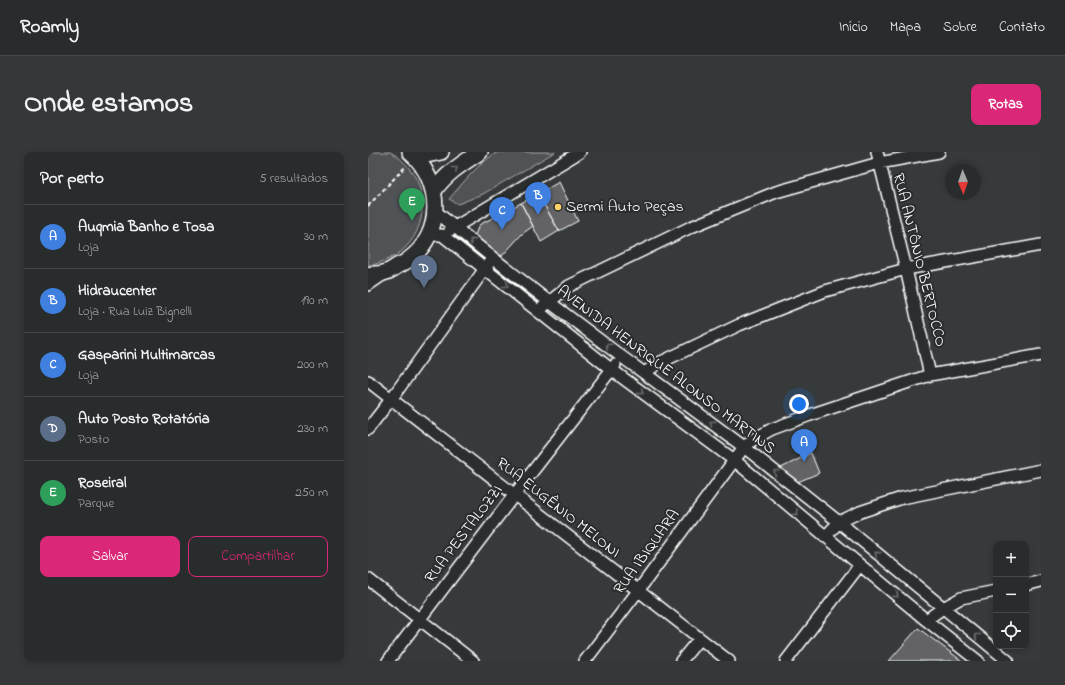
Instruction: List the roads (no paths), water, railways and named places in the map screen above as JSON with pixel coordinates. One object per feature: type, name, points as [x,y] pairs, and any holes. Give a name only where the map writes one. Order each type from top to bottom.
[{"type":"main road","points":[[412,154],[428,155],[441,152]]},
{"type":"main road","points":[[434,191],[439,182],[462,163],[480,152]]},
{"type":"main road","points":[[368,275],[384,273],[408,261],[435,235],[433,223],[435,211],[434,191],[427,173],[412,154]]},
{"type":"street","points":[[435,235],[455,226],[580,152]]},
{"type":"street","points":[[538,311],[569,286],[690,227],[776,192],[878,157],[938,152]]},
{"type":"street","name":"RUA ANTÔNIO BERTOCCO","points":[[878,157],[906,269],[930,375]]},
{"type":"street","name":"AVENIDA HENRIQUE ALONSO MARTINS","points":[[435,211],[548,302],[744,447],[839,522],[1008,661]]},
{"type":"street","name":"AVENIDA HENRIQUE ALONSO MARTINS","points":[[435,235],[486,269],[612,370],[734,460],[825,537],[978,661]]},
{"type":"street","points":[[644,373],[659,363],[740,325],[825,292],[906,269],[1041,245]]},
{"type":"street","points":[[368,429],[493,258]]},
{"type":"street","points":[[368,285],[384,273]]},
{"type":"street","name":"RUA IBIQUARA","points":[[585,661],[734,460],[744,447],[754,439],[772,429],[810,415],[930,375],[1041,355]]},
{"type":"street","name":"RUA PESTALOZZI","points":[[388,661],[515,494],[622,357]]},
{"type":"street","name":"RUA EUGÊNIO MELONI","points":[[368,380],[729,661]]},
{"type":"street","points":[[825,537],[839,522],[860,512],[902,498],[1041,470]]},
{"type":"street","points":[[786,661],[860,565]]},
{"type":"street","points":[[368,579],[473,661]]},
{"type":"street","points":[[1029,584],[1041,581]]},
{"type":"street","points":[[926,620],[961,598],[993,592]]},
{"type":"street","points":[[681,661],[699,638]]},
{"type":"place","name":"Sermi Auto Peças","points":[[558,207]]},
{"type":"place","name":"Hidraucenter","points":[[538,215]]},
{"type":"place","name":"Roseiral","points":[[412,221]]},
{"type":"place","name":"Gasparini Multimarcas","points":[[502,230]]},
{"type":"place","name":"Auto Posto Rotatória","points":[[424,288]]},
{"type":"place","name":"Auqmia Banho e Tosa","points":[[804,462]]}]
